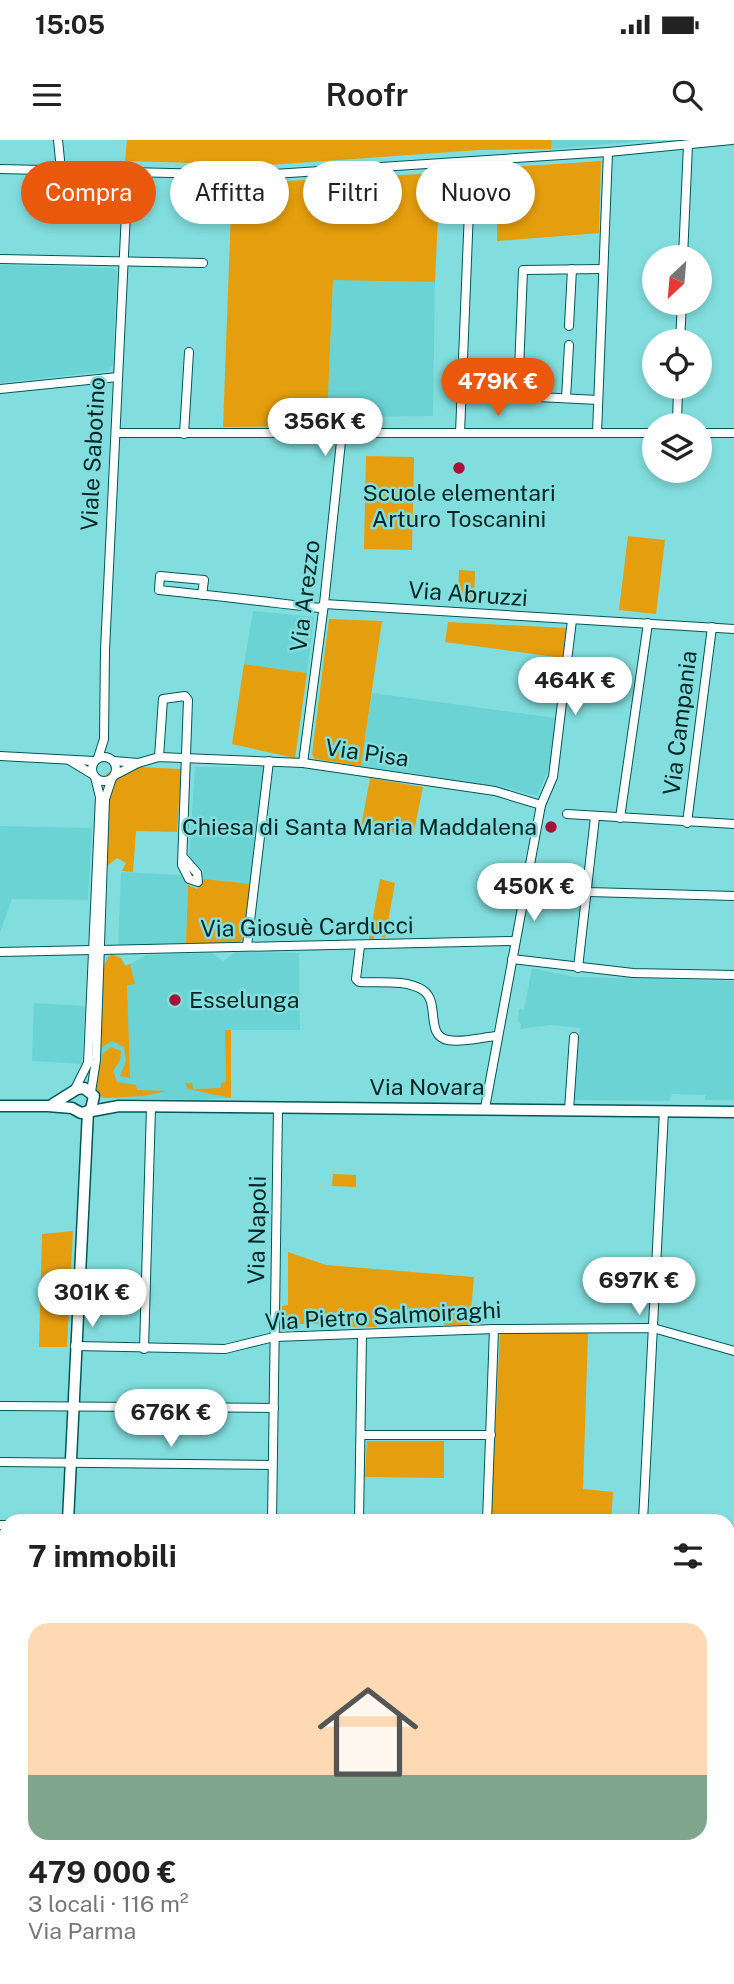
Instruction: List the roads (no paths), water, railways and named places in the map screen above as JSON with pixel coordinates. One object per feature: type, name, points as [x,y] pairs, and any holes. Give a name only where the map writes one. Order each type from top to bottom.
[{"type":"street","points":[[58,140],[60,161]]},
{"type":"street","points":[[471,161],[732,140]]},
{"type":"street","points":[[684,245],[688,145]]},
{"type":"street","points":[[597,433],[608,152]]},
{"type":"street","points":[[156,173],[259,175],[416,165]]},
{"type":"street","points":[[0,169],[21,169]]},
{"type":"street","name":"Viale Sabotino","points":[[114,777],[104,739],[104,650],[125,224]]},
{"type":"street","points":[[460,433],[468,224]]},
{"type":"street","points":[[0,259],[203,263]]},
{"type":"street","points":[[569,326],[572,269]]},
{"type":"street","points":[[598,400],[518,396],[523,270],[603,269]]},
{"type":"street","points":[[566,398],[569,345]]},
{"type":"street","points":[[184,434],[189,352]]},
{"type":"street","points":[[0,389],[118,377]]},
{"type":"street","name":"Via Arezzo","points":[[303,763],[324,604],[342,432]]},
{"type":"street","points":[[116,433],[642,433]]},
{"type":"street","points":[[712,433],[734,433]]},
{"type":"street","name":"Via Abruzzi","points":[[202,595],[204,580],[160,576],[159,590],[202,595],[320,607],[324,604],[734,629]]},
{"type":"street","points":[[485,1108],[541,805],[553,777],[572,620]]},
{"type":"street","points":[[620,818],[648,623]]},
{"type":"street","name":"Via Campania","points":[[687,823],[712,627]]},
{"type":"street","points":[[159,757],[163,699],[185,696],[188,700],[183,857]]},
{"type":"street","name":"Viale Sabotino","points":[[94,775],[96,759],[104,739]]},
{"type":"street","points":[[0,756],[96,759]]},
{"type":"street","name":"Via Pisa","points":[[114,777],[138,763],[159,757],[303,763],[495,791],[541,805]]},
{"type":"street","points":[[67,758],[101,781],[114,777]]},
{"type":"street","name":"Via Pisa","points":[[96,759],[138,763]]},
{"type":"street","points":[[247,946],[269,761]]},
{"type":"street","points":[[82,1110],[92,1094],[96,1060],[100,797],[94,775]]},
{"type":"street","points":[[68,1514],[86,1137],[82,1110],[72,1093],[88,1063],[105,799],[114,777]]},
{"type":"street","points":[[567,814],[734,824]]},
{"type":"street","points":[[578,968],[595,817]]},
{"type":"street","points":[[528,882],[588,891],[734,896]]},
{"type":"street","name":"Via Giosuè Carducci","points":[[0,952],[515,942]]},
{"type":"street","points":[[360,946],[356,978],[359,982],[416,986],[425,991],[433,1002],[435,1029],[440,1037],[449,1041],[498,1036]]},
{"type":"street","points":[[512,960],[578,968],[734,975]]},
{"type":"street","points":[[569,1110],[574,1037]]},
{"type":"street","name":"Via Novara","points":[[48,1106],[81,1088],[120,1107]]},
{"type":"street","name":"Via Novara","points":[[0,1106],[48,1106],[82,1110],[120,1107],[278,1107],[734,1112]]},
{"type":"street","points":[[144,1349],[151,1107]]},
{"type":"street","name":"Via Napoli","points":[[272,1514],[278,1107]]},
{"type":"street","points":[[643,1514],[664,1111]]},
{"type":"street","name":"Via Pietro Salmoiraghi","points":[[75,1346],[226,1349],[274,1337],[362,1336],[494,1329],[653,1328],[734,1351]]},
{"type":"street","points":[[487,1514],[494,1329]]},
{"type":"street","points":[[359,1514],[362,1336]]},
{"type":"street","points":[[0,1406],[274,1408]]},
{"type":"street","points":[[361,1435],[491,1435]]},
{"type":"street","points":[[0,1462],[272,1465]]},
{"type":"place","name":"Scuole elementari Arturo Toscanini","points":[[459,468]]},
{"type":"place","name":"Chiesa di Santa Maria Maddalena","points":[[551,827]]},
{"type":"place","name":"Esselunga","points":[[175,1000]]}]
